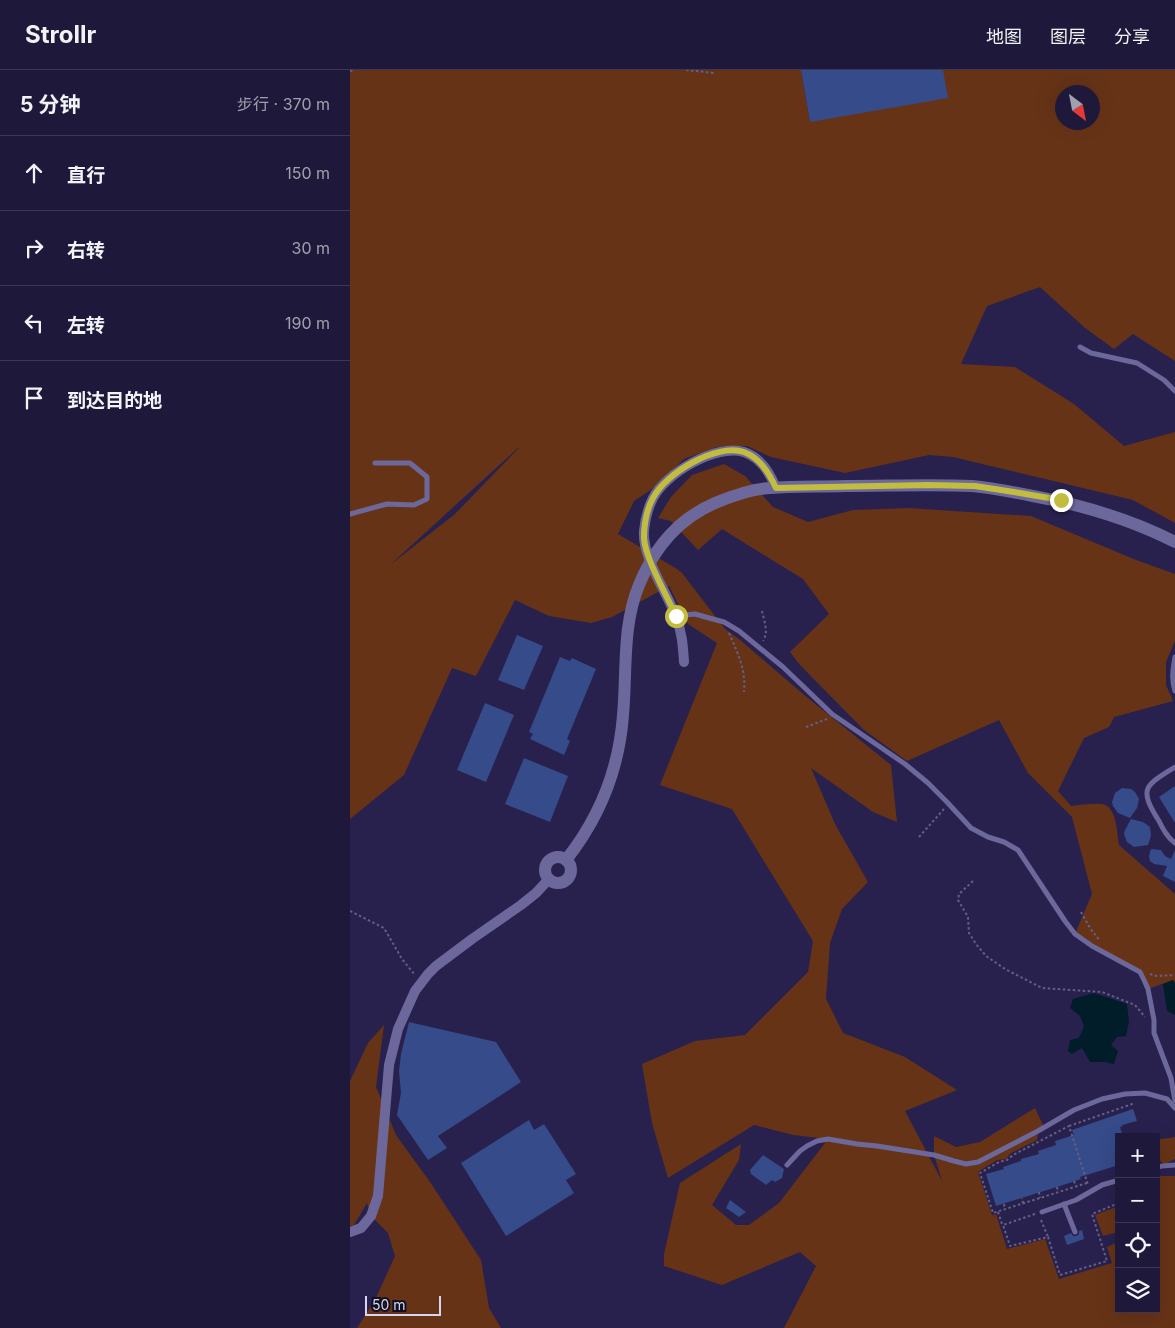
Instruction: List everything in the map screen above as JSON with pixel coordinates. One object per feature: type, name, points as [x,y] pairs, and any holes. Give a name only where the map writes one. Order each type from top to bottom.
[{"type":"street","points":[[684,662],[681,633],[676,616],[647,554],[644,541],[647,513],[653,497],[668,480],[684,467],[716,453],[734,450],[745,452],[758,460],[767,470],[776,488]]},
{"type":"street","points":[[566,860],[583,839],[597,812],[614,766],[623,715],[628,631],[638,588],[648,564],[656,550],[667,537],[692,516],[714,504],[739,495],[768,488],[975,486],[1061,500],[1121,519],[1175,542]]},
{"type":"street","points":[[558,857],[566,860],[571,870],[566,881],[557,883],[549,879],[545,874],[545,870],[550,860],[558,857]]},
{"type":"street","points":[[350,1232],[361,1228],[371,1216],[378,1196],[389,1065],[398,1028],[415,991],[436,966],[521,905],[549,879]]},
{"type":"lane","points":[[1080,347],[1090,353],[1137,363],[1164,380],[1175,392]]},
{"type":"lane","points":[[350,514],[387,504],[414,505],[427,499],[427,477],[410,463],[375,463]]},
{"type":"lane","points":[[676,616],[695,614],[724,622],[739,631],[783,667],[832,714],[905,764],[928,783],[971,828],[988,838],[1004,842],[1018,850],[1075,934],[1092,946],[1140,972],[1150,997],[1154,1031],[1172,1078],[1175,1101]]},
{"type":"lane","points":[[1175,657],[1172,677],[1175,691]]},
{"type":"lane","points":[[1175,767],[1152,783],[1146,798],[1169,839],[1175,843]]},
{"type":"lane","points":[[787,1165],[800,1150],[817,1141],[828,1139],[934,1155],[966,1164],[978,1162],[1074,1110],[1102,1099],[1125,1094],[1145,1093],[1167,1099],[1175,1108]]},
{"type":"lane","points":[[1160,1167],[1175,1165]]},
{"type":"lane","points":[[1042,1212],[1076,1200],[1102,1185],[1115,1181]]},
{"type":"lane","points":[[1064,1204],[1075,1232]]},
{"type":"path","points":[[350,71],[355,70]]},
{"type":"path","points":[[686,70],[714,72]]},
{"type":"path","points":[[759,647],[765,638],[766,628],[762,611]]},
{"type":"path","points":[[724,622],[740,658],[745,679],[744,692]]},
{"type":"path","points":[[806,727],[830,718]]},
{"type":"path","points":[[920,838],[940,813]]},
{"type":"path","points":[[973,881],[959,894],[958,900],[968,917],[968,933],[986,956],[1005,969],[1042,988],[1102,992],[1128,1002],[1143,1014],[1154,1031]]},
{"type":"path","points":[[350,911],[384,928],[402,959],[422,982]]},
{"type":"path","points":[[1082,912],[1090,928],[1101,943]]},
{"type":"path","points":[[1140,972],[1157,976],[1175,975]]},
{"type":"path","points":[[1087,1183],[993,1213],[980,1173],[1069,1126],[1135,1103]]},
{"type":"path","points":[[1069,1126],[1090,1192]]},
{"type":"path","points":[[1074,1181],[1076,1186]]},
{"type":"path","points":[[1057,1187],[1058,1192]]},
{"type":"path","points":[[1039,1192],[1040,1198]]},
{"type":"path","points":[[1020,1205],[1023,1202],[1022,1198]]},
{"type":"path","points":[[1004,1204],[1005,1210]]},
{"type":"path","points":[[1003,1225],[1039,1213],[1060,1275],[1107,1261],[1092,1214],[1115,1205]]},
{"type":"path","points":[[998,1212],[1010,1246],[1048,1237]]},
{"type":"shaded area","points":[[350,70],[801,70],[810,122],[943,70],[1175,70],[1175,361],[1133,334],[1114,349],[1085,328],[1040,287],[987,306],[961,364],[1015,367],[1074,404],[1124,446],[1175,432],[1175,523],[1133,500],[953,457],[929,455],[845,473],[771,457],[747,446],[717,447],[684,459],[655,487],[634,501],[618,534],[682,573],[725,629],[891,765],[897,822],[873,812],[811,768],[835,824],[868,882],[842,909],[830,943],[826,999],[843,1033],[905,1057],[957,1090],[905,1111],[942,1181],[934,1155],[934,1136],[956,1147],[980,1142],[1035,1108],[1043,1125],[1038,1131],[1037,1140],[1011,1153],[1006,1159],[997,1160],[978,1172],[992,1215],[996,1214],[1007,1249],[1045,1239],[1059,1279],[1112,1263],[1107,1247],[1115,1243],[1115,1313],[1160,1313],[1160,1176],[1175,1176],[1175,1328],[784,1328],[816,1266],[800,1252],[722,1285],[664,1266],[664,1254],[680,1183],[741,1144],[739,1160],[712,1205],[736,1225],[749,1225],[779,1203],[828,1139],[793,1135],[754,1125],[668,1178],[652,1123],[642,1064],[695,1041],[745,1035],[808,972],[813,941],[732,809],[660,785],[717,643],[688,624],[669,586],[612,617],[591,623],[549,616],[515,600],[476,676],[452,668],[404,775],[350,819]],"holes":[[[519,448],[455,514],[390,565]]]},
{"type":"shaded area","points":[[724,464],[745,476],[773,507],[808,522],[853,510],[908,508],[1031,516],[1136,560],[1175,574],[1175,641],[1166,662],[1166,685],[1173,701],[1114,717],[1109,727],[1084,738],[1058,791],[1071,806],[1102,804],[1107,806],[1111,810],[1115,821],[1119,845],[1175,894],[1175,983],[1173,980],[1148,989],[1140,972],[1075,934],[1092,894],[1072,817],[1028,773],[999,720],[907,761],[864,730],[800,665],[790,652],[829,614],[803,579],[722,529],[698,550],[671,521],[658,518],[671,497],[692,475]]},
{"type":"shaded area","points":[[384,1025],[376,1087],[396,1135],[430,1182],[481,1260],[489,1308],[501,1328],[357,1328],[375,1300],[395,1256],[388,1233],[371,1216],[367,1203],[354,1225],[350,1226],[350,1081],[368,1043]]},
{"type":"shaded area","points":[[1175,1137],[1175,1159],[1164,1165],[1160,1160],[1160,1139]]},
{"type":"shaded area","points":[[1115,1208],[1115,1233],[1103,1236],[1095,1215]]},
{"type":"water","points":[[1173,980],[1175,983],[1175,1015],[1167,1011],[1163,984]]},
{"type":"water","points":[[1094,993],[1127,1004],[1129,1022],[1126,1036],[1117,1037],[1111,1045],[1118,1051],[1114,1064],[1090,1062],[1082,1048],[1072,1054],[1068,1051],[1070,1040],[1079,1038],[1084,1026],[1080,1016],[1070,1008],[1073,999]]},
{"type":"building","points":[[801,70],[943,70],[948,98],[810,122]]},
{"type":"building","points":[[517,635],[543,646],[524,690],[498,680]]},
{"type":"building","points":[[560,657],[570,661],[572,658],[596,669],[567,739],[570,741],[564,755],[530,739],[533,734],[529,732]]},
{"type":"building","points":[[485,703],[514,715],[486,782],[457,770]]},
{"type":"building","points":[[524,758],[568,776],[550,822],[505,804]]},
{"type":"building","points":[[1175,786],[1175,823],[1159,797]]},
{"type":"building","points":[[1122,788],[1131,789],[1139,799],[1137,808],[1130,818],[1118,813],[1113,806],[1112,802],[1115,793]]},
{"type":"building","points":[[1131,819],[1143,822],[1150,827],[1151,836],[1148,845],[1134,847],[1127,842],[1124,834]]},
{"type":"building","points":[[1151,849],[1161,850],[1165,856],[1171,859],[1175,850],[1175,882],[1163,876],[1167,866],[1154,864],[1150,861]]},
{"type":"building","points":[[409,1022],[496,1042],[521,1082],[438,1136],[447,1148],[428,1160],[397,1115],[401,1093],[399,1071],[401,1054]]},
{"type":"building","points":[[1133,1109],[1137,1121],[1122,1125],[1120,1127],[1122,1133],[1115,1133],[1115,1166],[996,1206],[986,1174],[1004,1169],[1003,1167],[1021,1161],[1021,1159],[1039,1154],[1038,1151],[1056,1145],[1055,1141],[1074,1135],[1072,1130]]},
{"type":"building","points":[[529,1120],[534,1130],[544,1124],[576,1174],[566,1180],[574,1193],[506,1236],[461,1163]]},
{"type":"building","points":[[763,1155],[784,1169],[782,1178],[775,1182],[772,1180],[766,1185],[751,1174],[750,1170]]},
{"type":"building","points":[[730,1200],[746,1212],[739,1217],[726,1208]]},
{"type":"building","points":[[1082,1230],[1084,1239],[1067,1245],[1064,1236],[1071,1233],[1073,1236],[1076,1236]]},
{"type":"route","points":[[676,616],[647,554],[644,541],[647,513],[653,497],[668,480],[684,467],[716,453],[734,450],[745,452],[758,460],[767,470],[776,488],[975,486],[1061,500]]}]
